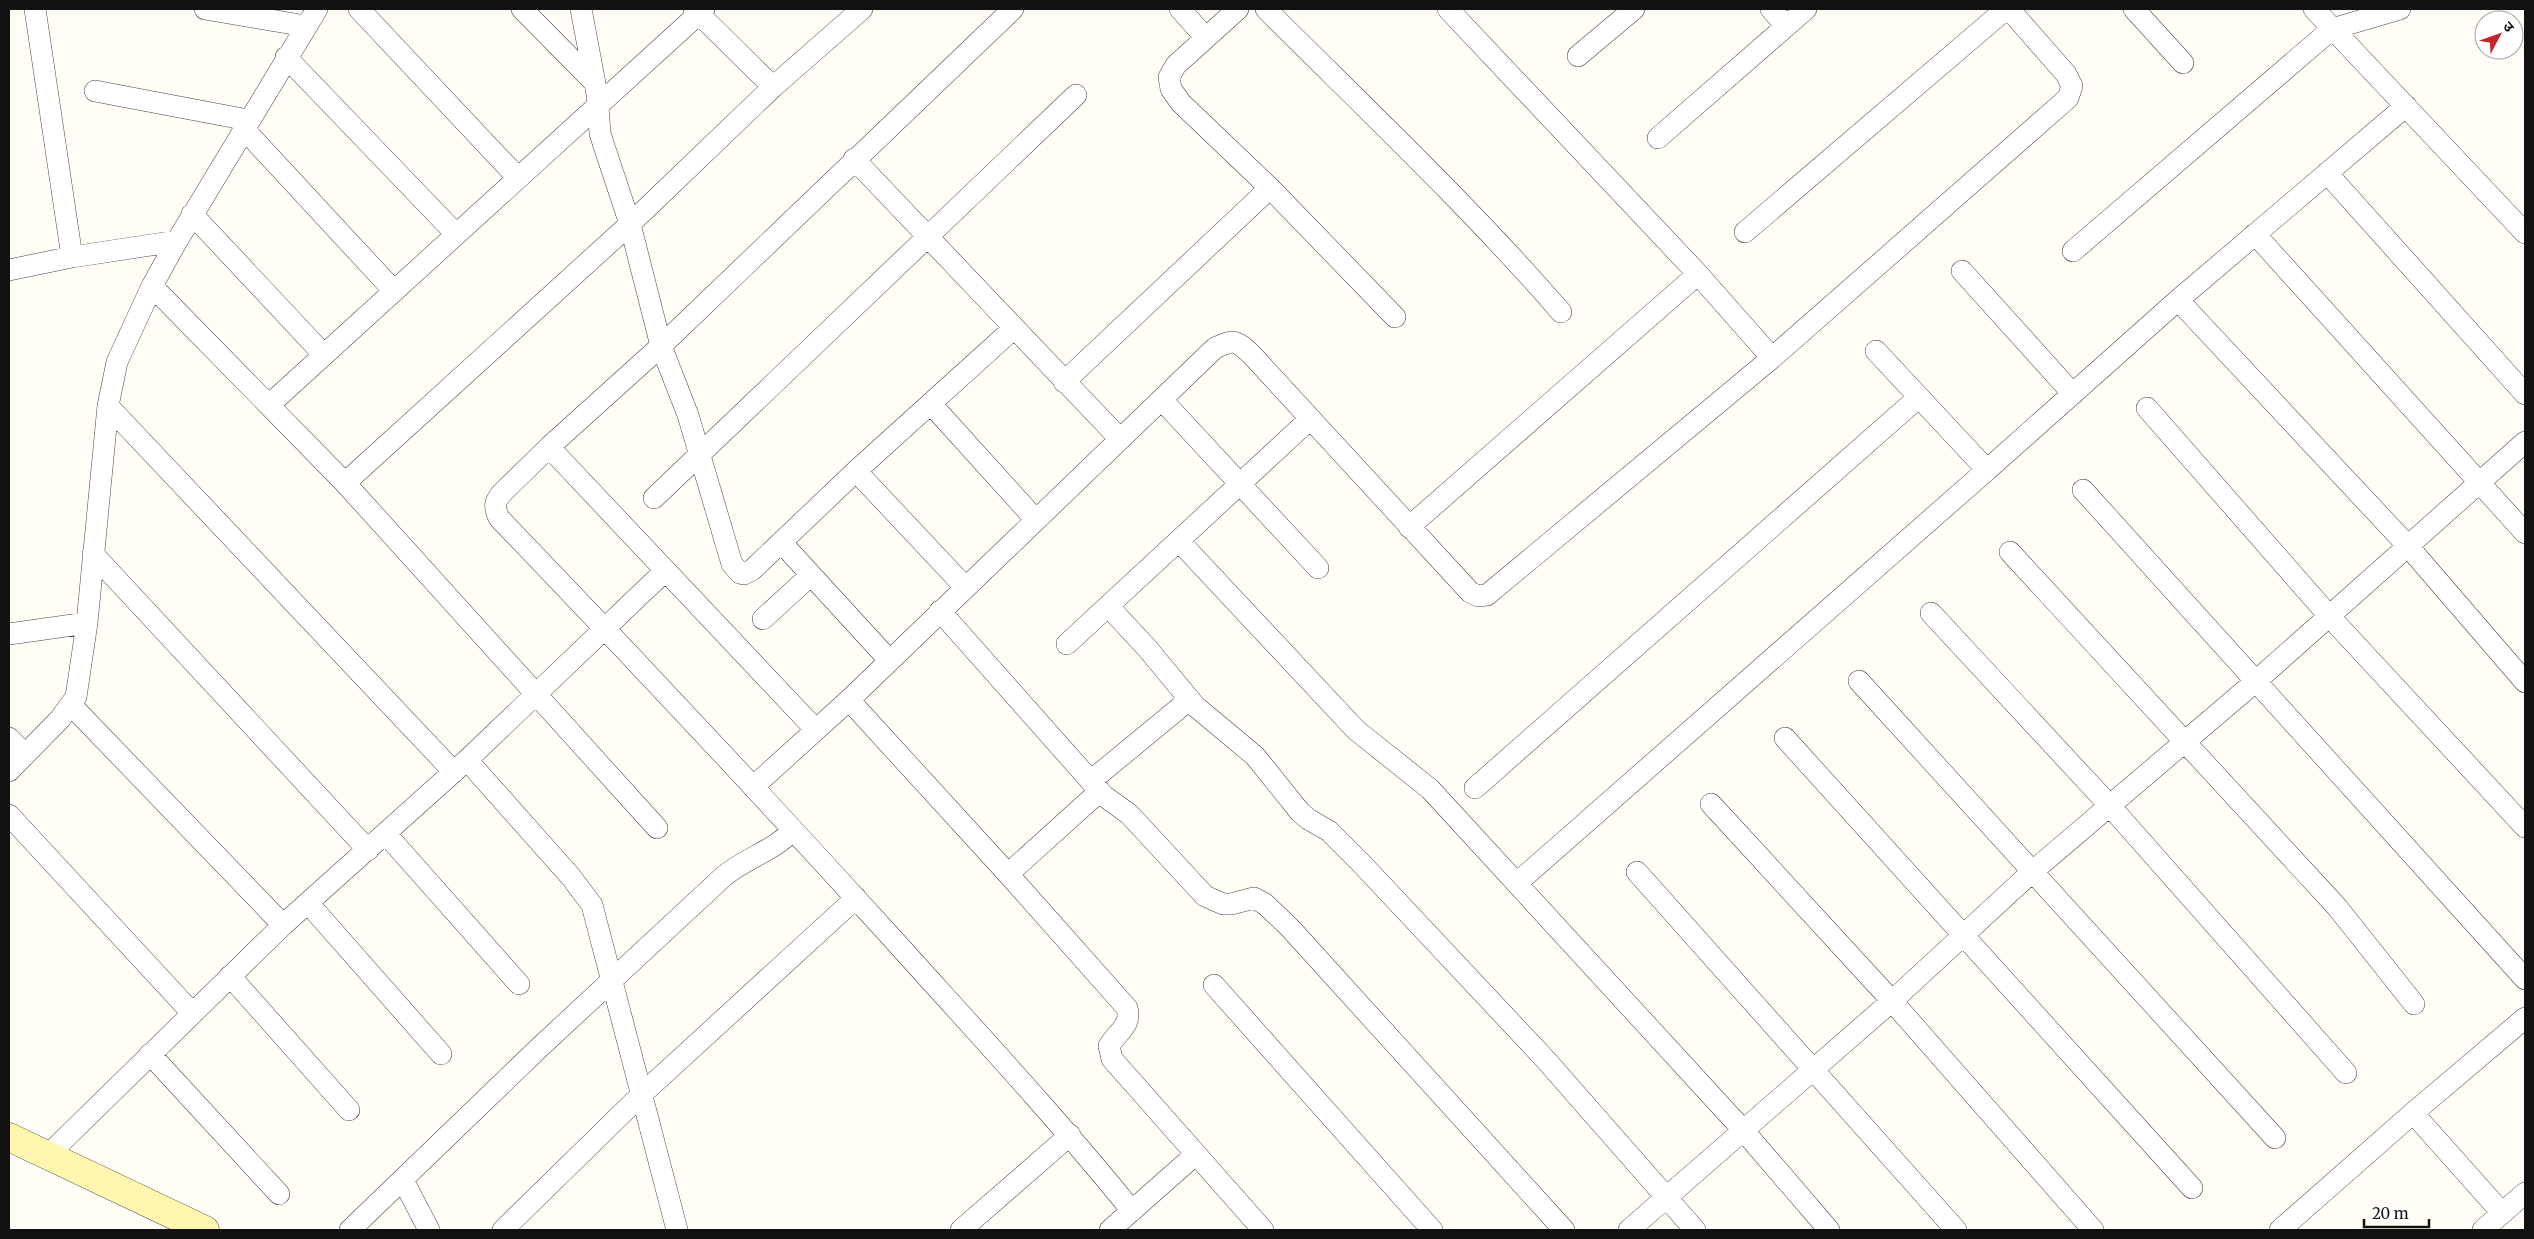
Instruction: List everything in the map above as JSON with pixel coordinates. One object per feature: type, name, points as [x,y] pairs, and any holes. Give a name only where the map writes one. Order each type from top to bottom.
[{"type":"street","points":[[9,771],[72,706],[76,697],[87,623],[108,406],[117,362],[152,286],[192,214],[312,17],[205,9]]},
{"type":"street","points":[[359,9],[518,178]]},
{"type":"street","points":[[522,9],[594,82]]},
{"type":"street","points":[[581,9],[604,146],[630,224],[661,346],[700,454],[736,569],[740,573],[748,572],[782,542],[856,471],[1013,329]]},
{"type":"street","points":[[345,484],[630,224],[773,88],[862,9]]},
{"type":"street","points":[[1013,9],[854,159],[661,346],[549,447],[502,493],[496,501],[494,509],[499,518],[606,628],[856,898],[1070,1135],[1132,1211]]},
{"type":"street","points":[[1180,9],[1206,38]]},
{"type":"street","points":[[1238,9],[1176,64],[1169,77],[1171,89],[1181,103],[1270,188],[1395,317]]},
{"type":"street","points":[[1266,9],[1472,213],[1561,312]]},
{"type":"street","points":[[1448,9],[1698,274],[1772,358]]},
{"type":"street","points":[[1578,56],[1634,9]]},
{"type":"street","points":[[1771,9],[1786,26]]},
{"type":"street","points":[[1658,138],[1806,9]]},
{"type":"street","points":[[754,787],[848,700],[1215,348],[1229,341],[1239,343],[1251,354],[1470,592],[1478,596],[1487,595],[1772,358],[2068,98],[2072,86],[2066,74],[2007,9],[1745,232]]},
{"type":"street","points":[[2134,9],[2183,63]]},
{"type":"street","points":[[2314,9],[2525,233]]},
{"type":"street","points":[[2073,251],[2332,29],[2400,9]]},
{"type":"street","points":[[42,10],[72,257]]},
{"type":"street","points":[[269,405],[598,105],[699,10],[773,88]]},
{"type":"street","points":[[286,57],[456,234]]},
{"type":"street","points":[[95,91],[246,124],[394,291]]},
{"type":"street","points":[[654,498],[1076,95]]},
{"type":"street","points":[[1517,883],[2178,300],[2406,106]]},
{"type":"street","points":[[854,159],[926,238],[1120,440]]},
{"type":"street","points":[[2327,173],[2525,394]]},
{"type":"street","points":[[1064,382],[1270,188]]},
{"type":"street","points":[[192,214],[324,355]]},
{"type":"street","points":[[2255,234],[2525,533]]},
{"type":"street","points":[[9,270],[72,257],[177,241]]},
{"type":"street","points":[[1962,271],[2073,394]]},
{"type":"street","points":[[1409,526],[1698,274]]},
{"type":"street","points":[[152,286],[345,484],[657,828]]},
{"type":"street","points":[[2178,300],[2407,546],[2525,682]]},
{"type":"street","points":[[1876,350],[1987,470]]},
{"type":"street","points":[[1475,788],[1919,397]]},
{"type":"street","points":[[1162,400],[1318,568]]},
{"type":"street","points":[[931,404],[1036,520]]},
{"type":"street","points":[[108,406],[583,891],[598,921],[642,1094],[669,1226]]},
{"type":"street","points":[[2147,408],[2330,617],[2525,828]]},
{"type":"street","points":[[1067,644],[1241,485],[1310,419]]},
{"type":"street","points":[[1630,1230],[1892,1001],[2034,871],[2330,617],[2525,442]]},
{"type":"street","points":[[549,447],[816,730]]},
{"type":"street","points":[[856,471],[965,587]]},
{"type":"street","points":[[2083,490],[2525,979]]},
{"type":"street","points":[[1179,541],[1356,730],[1421,780],[1743,1130],[1829,1230]]},
{"type":"street","points":[[782,542],[889,660]]},
{"type":"street","points":[[2010,552],[2186,740],[2337,906],[2414,1004]]},
{"type":"street","points":[[93,554],[368,850]]},
{"type":"street","points":[[48,1155],[283,925],[460,766],[665,572]]},
{"type":"street","points":[[763,618],[811,575]]},
{"type":"street","points":[[1108,606],[1156,658],[1189,700],[1255,756],[1308,819],[1329,831],[1355,857],[1545,1059],[1696,1230]]},
{"type":"street","points":[[940,611],[1096,786],[1133,817],[1205,896],[1223,904],[1254,898],[1265,904],[1284,922],[1564,1230]]},
{"type":"street","points":[[1931,613],[2110,806],[2346,1073]]},
{"type":"street","points":[[9,630],[87,623]]},
{"type":"street","points":[[1859,681],[2034,871],[2275,1138]]},
{"type":"street","points":[[848,700],[1008,874],[1127,1008],[1128,1023],[1109,1046],[1112,1059],[1194,1155],[1262,1230]]},
{"type":"street","points":[[1008,874],[1096,786],[1189,700]]},
{"type":"street","points":[[72,706],[283,925]]},
{"type":"street","points":[[9,738],[25,755]]},
{"type":"street","points":[[1785,738],[2192,1188]]},
{"type":"street","points":[[1711,804],[1892,1001],[2093,1230]]},
{"type":"street","points":[[9,815],[192,1013]]},
{"type":"street","points":[[350,1230],[540,1047],[733,868],[780,844],[794,830]]},
{"type":"street","points":[[386,834],[520,984]]},
{"type":"street","points":[[1637,872],[1956,1230]]},
{"type":"street","points":[[503,1230],[642,1094],[856,898]]},
{"type":"street","points":[[308,903],[441,1054]]},
{"type":"street","points":[[230,976],[349,1110]]},
{"type":"street","points":[[1214,984],[1432,1230]]},
{"type":"street","points":[[2280,1230],[2525,1018]]},
{"type":"street","points":[[150,1054],[279,1194]]},
{"type":"street","points":[[2413,1113],[2502,1213]]},
{"type":"street","points":[[961,1230],[1070,1135]]},
{"type":"street","points":[[9,1136],[191,1228]]},
{"type":"street","points":[[1110,1230],[1194,1155]]},
{"type":"street","points":[[402,1180],[429,1230]]},
{"type":"street","points":[[2483,1230],[2525,1193]]}]
